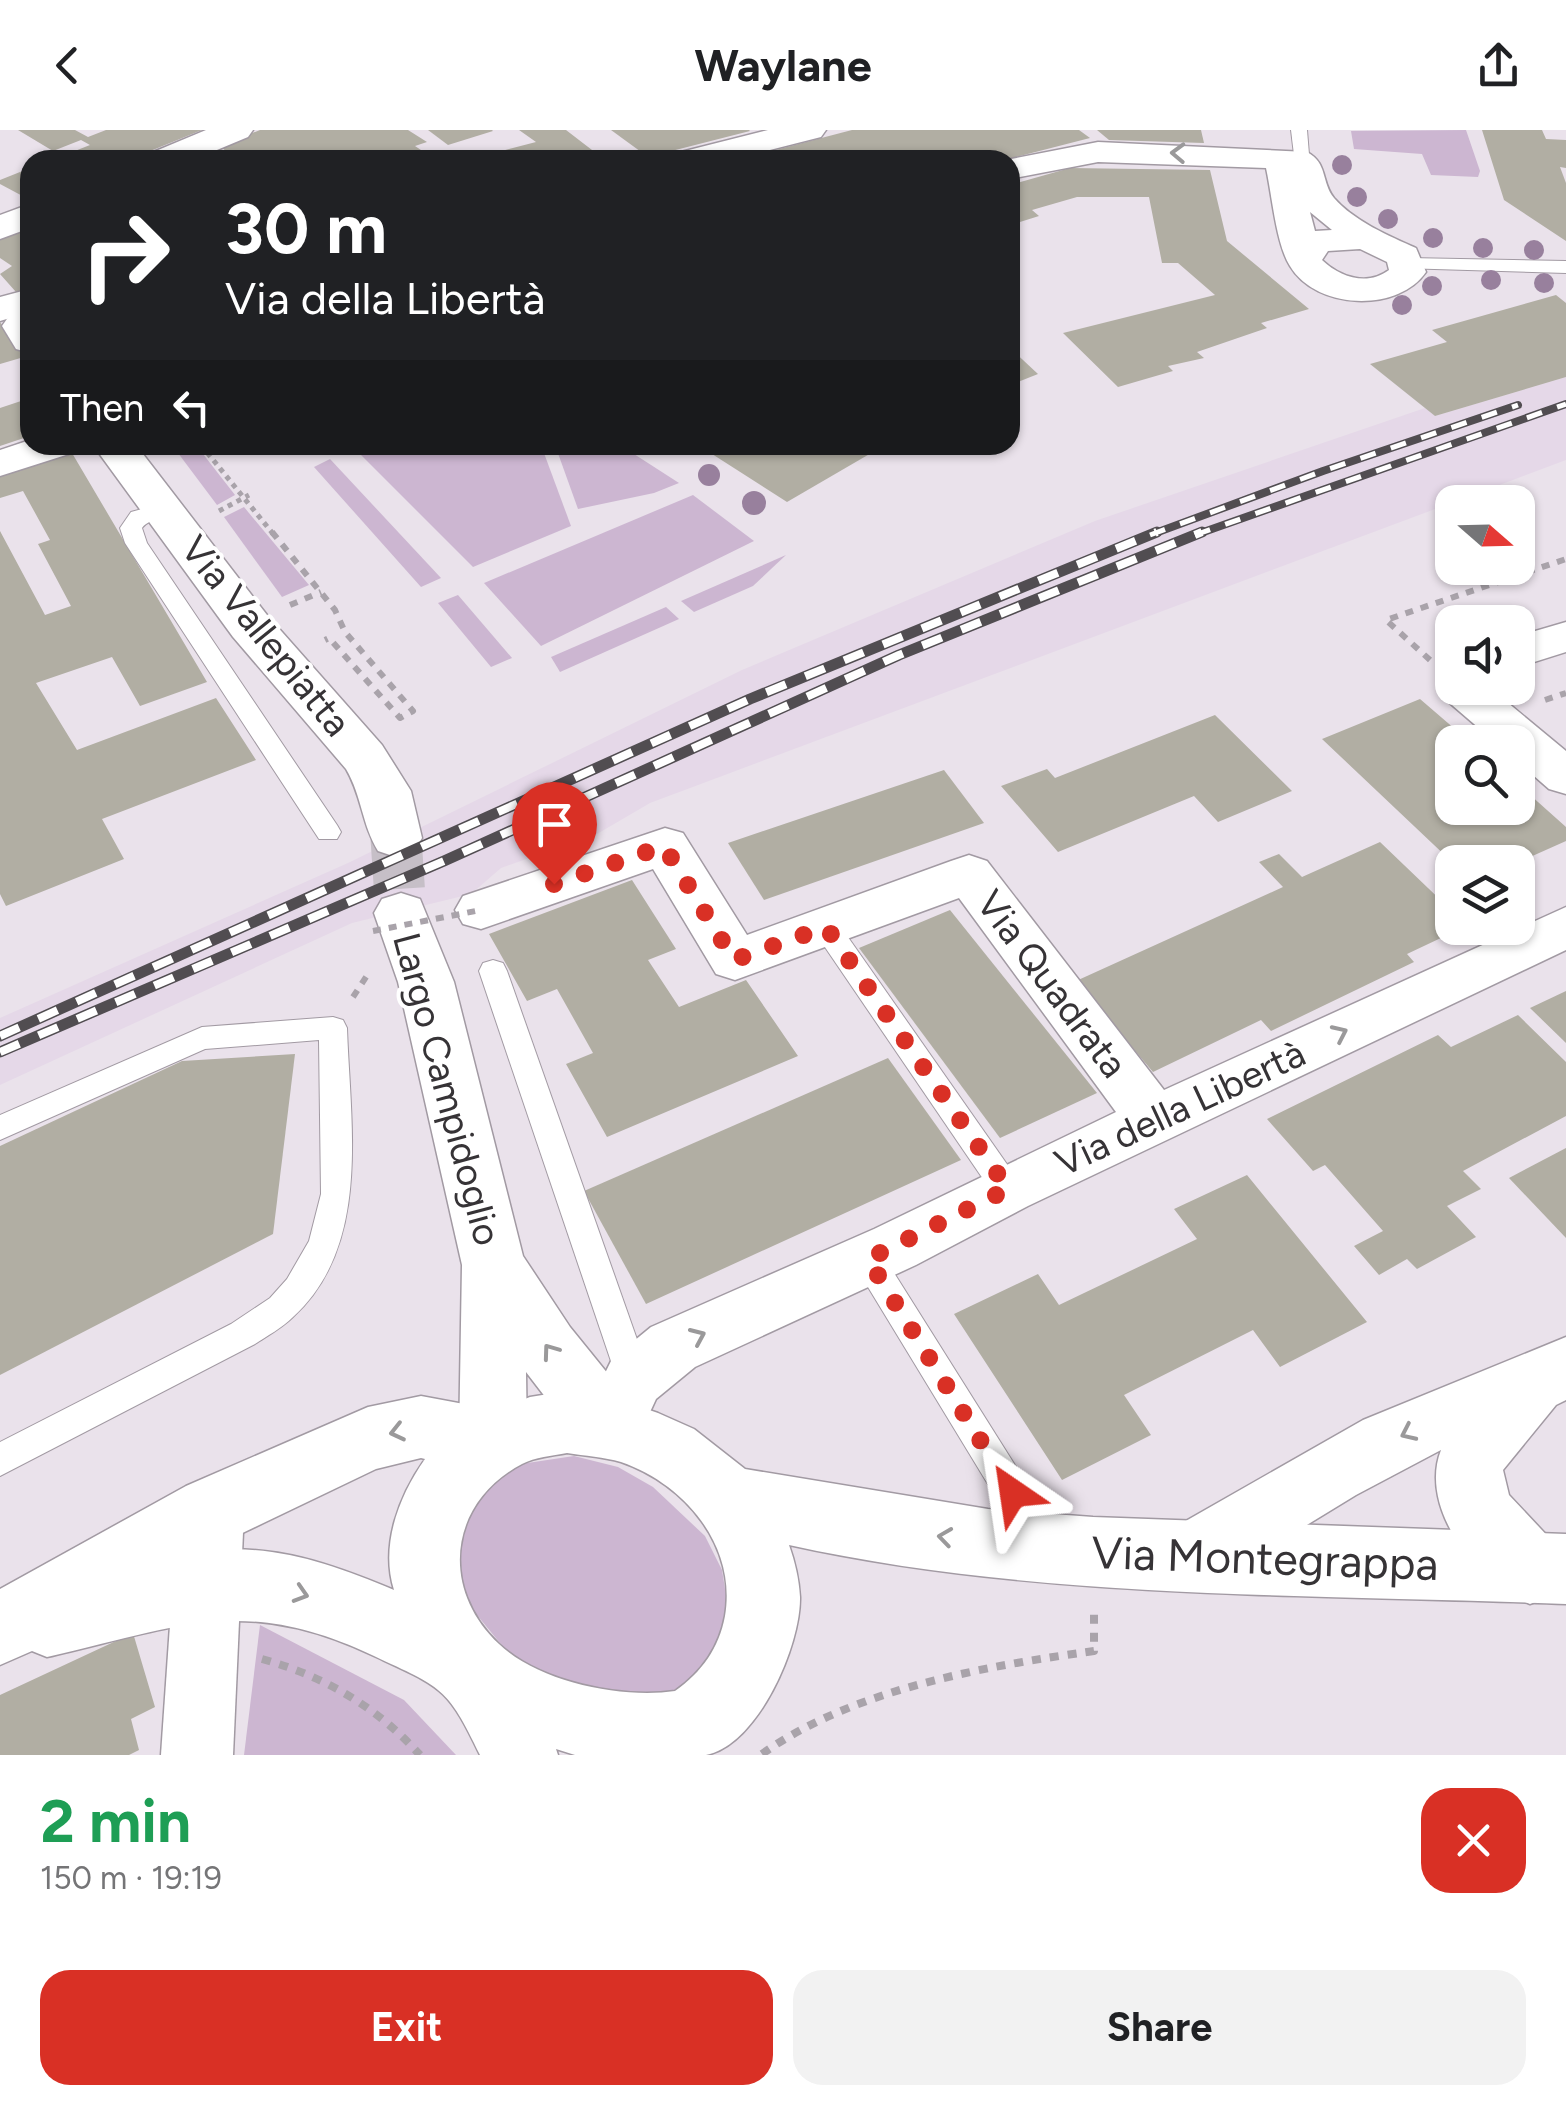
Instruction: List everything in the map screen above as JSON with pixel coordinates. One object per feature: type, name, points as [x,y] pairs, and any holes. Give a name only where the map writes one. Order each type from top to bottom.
[{"type":"main road","points":[[187,150],[236,130]]},
{"type":"main road","points":[[732,150],[809,130]]},
{"type":"main road","name":"Via Vallepiatta","points":[[122,455],[250,626],[364,756],[385,791],[396,838]]},
{"type":"main road","name":"Largo Campidoglio","points":[[387,922],[426,982],[494,1265],[493,1441]]},
{"type":"main road","name":"Largo Campidoglio","points":[[0,1630],[205,1619],[274,1586],[351,1610],[472,1668],[526,1701],[607,1726],[676,1741],[733,1687],[758,1634],[764,1601],[758,1546],[728,1498],[668,1452],[622,1404],[547,1348],[494,1265]]},
{"type":"main road","points":[[1194,1554],[1390,1441],[1549,1377]]},
{"type":"main road","points":[[1548,1569],[1515,1557],[1488,1522],[1473,1493],[1470,1468],[1487,1435],[1549,1377]]},
{"type":"main road","name":"Largo Campidoglio","points":[[472,1668],[432,1603],[423,1566],[422,1535],[429,1513],[449,1482],[493,1441],[521,1428],[567,1422],[622,1404]]},
{"type":"main road","name":"Largo Campidoglio","points":[[0,1630],[211,1510],[319,1459],[400,1430],[438,1427],[493,1441]]},
{"type":"main road","name":"Via Montegrappa","points":[[728,1498],[943,1538],[1036,1547],[1548,1569]]},
{"type":"main road","points":[[472,1668],[520,1755]]},
{"type":"street","points":[[1087,130],[1116,151]]},
{"type":"street","points":[[1020,166],[1069,154],[1288,145]]},
{"type":"street","points":[[1288,145],[1316,201],[1366,238],[1394,248],[1408,264],[1408,272],[1392,285],[1362,289],[1319,277],[1310,270],[1284,173],[1288,145]]},
{"type":"street","points":[[1304,255],[1318,241],[1366,238]]},
{"type":"street","points":[[0,464],[26,455]]},
{"type":"street","points":[[1535,646],[1566,636]]},
{"type":"street","points":[[1483,705],[1566,777]]},
{"type":"street","name":"Via Quadrata","points":[[481,910],[664,846],[734,960],[969,874],[1154,1120]]},
{"type":"street","name":"Via della Libertà","points":[[622,1404],[673,1348],[1566,927]]},
{"type":"street","points":[[197,1755],[211,1510]]},
{"type":"lane","points":[[1408,264],[1566,267]]},
{"type":"lane","points":[[164,510],[139,517],[131,528],[132,536],[328,832]]},
{"type":"lane","points":[[826,927],[1008,1189]]},
{"type":"lane","points":[[493,970],[622,1404]]},
{"type":"lane","points":[[0,1128],[202,1038],[334,1028],[336,1194],[324,1244],[298,1290],[282,1308],[243,1334],[0,1460]]},
{"type":"lane","points":[[868,1259],[1013,1493],[1036,1547]]},
{"type":"path","points":[[210,455],[321,592]]},
{"type":"path","points":[[214,514],[247,496]]},
{"type":"path","points":[[1435,663],[1386,620],[1566,559]]},
{"type":"path","points":[[344,632],[358,626]]},
{"type":"path","points":[[387,922],[481,910]]},
{"type":"path","points":[[334,1028],[370,970]]},
{"type":"path","points":[[761,1755],[778,1742],[889,1692],[1006,1662],[1094,1651],[1094,1603]]},
{"type":"path","points":[[205,1619],[280,1663],[367,1706],[420,1755]]},
{"type":"shaded area","points":[[1466,130],[1480,171],[1478,177],[1431,175],[1422,154],[1354,149],[1351,131]]},
{"type":"shaded area","points":[[1566,377],[1566,460],[1499,485],[1435,485],[1435,509],[650,803],[597,834],[501,868],[471,894],[352,923],[0,1085],[0,1018],[348,863],[742,670],[1095,521],[1425,408],[1435,416]]},
{"type":"shaded area","points":[[180,455],[204,455],[235,495],[217,505]]},
{"type":"shaded area","points":[[361,455],[545,455],[571,526],[473,567]]},
{"type":"shaded area","points":[[559,455],[636,455],[679,483],[654,493],[578,509]]},
{"type":"shaded area","points":[[330,459],[441,578],[421,587],[314,467]]},
{"type":"shaded area","points":[[693,495],[754,541],[541,646],[484,583]]},
{"type":"shaded area","points":[[244,507],[309,585],[282,597],[224,517]]},
{"type":"shaded area","points":[[786,555],[753,586],[694,612],[681,601]]},
{"type":"shaded area","points":[[458,595],[512,658],[491,667],[438,603]]},
{"type":"shaded area","points":[[666,607],[679,619],[560,672],[551,657]]},
{"type":"shaded area","points":[[574,1456],[618,1467],[653,1487],[705,1536],[722,1570],[727,1601],[725,1633],[706,1671],[684,1687],[650,1702],[577,1694],[509,1654],[463,1598],[449,1542],[463,1509],[514,1465]]},
{"type":"shaded area","points":[[260,1625],[404,1700],[456,1755],[244,1755]]},
{"type":"building","points":[[18,130],[75,130],[88,137],[106,130],[202,130],[153,150],[77,150],[90,145],[81,140],[51,150]]},
{"type":"building","points":[[260,130],[408,130],[427,142],[415,146],[421,150],[225,150],[220,146]]},
{"type":"building","points":[[428,130],[492,130],[493,131],[448,145]]},
{"type":"building","points":[[519,130],[566,130],[592,150],[506,150],[536,142]]},
{"type":"building","points":[[611,130],[750,131],[675,150],[638,150]]},
{"type":"building","points":[[852,130],[1079,130],[1090,138],[1020,156],[1020,150],[775,150]]},
{"type":"building","points":[[1097,130],[1201,130],[1204,143],[1109,140]]},
{"type":"building","points":[[1482,130],[1542,130],[1546,139],[1566,140],[1566,168],[1560,167],[1566,183],[1566,241],[1504,200]]},
{"type":"building","points":[[1070,168],[1210,170],[1227,241],[1309,309],[1261,323],[1267,328],[1197,352],[1204,358],[1168,366],[1173,371],[1118,387],[1063,333],[1215,295],[1178,263],[1162,263],[1149,197],[1077,197],[1032,210],[1039,216],[1020,222],[1020,182]]},
{"type":"building","points":[[20,172],[20,195],[0,184],[0,180]]},
{"type":"building","points":[[20,228],[20,291],[16,292],[0,274],[12,266],[0,258],[0,237]]},
{"type":"building","points":[[1556,295],[1566,303],[1566,377],[1435,416],[1370,364],[1447,342],[1432,330]]},
{"type":"building","points":[[0,322],[20,351],[20,358],[0,364]]},
{"type":"building","points":[[1020,357],[1038,374],[1020,381]]},
{"type":"building","points":[[20,401],[20,439],[0,446],[0,408]]},
{"type":"building","points":[[73,455],[207,682],[140,706],[112,657],[36,683],[77,750],[216,698],[256,760],[102,819],[124,859],[6,906],[0,894],[0,531],[45,615],[71,606],[38,544],[50,540],[23,491],[0,498],[0,476]]},
{"type":"building","points":[[714,455],[868,455],[787,502]]},
{"type":"building","points":[[1420,699],[1450,725],[1435,725],[1435,825],[1535,825],[1535,799],[1566,827],[1566,841],[1535,855],[1535,845],[1435,846],[1322,739]]},
{"type":"building","points":[[1215,715],[1292,791],[1218,822],[1194,796],[1058,852],[1001,786],[1047,769],[1055,778]]},
{"type":"building","points":[[944,770],[984,823],[764,900],[728,843]]},
{"type":"building","points":[[1380,842],[1435,895],[1435,941],[1407,954],[1414,962],[1271,1031],[1261,1020],[1153,1072],[1076,981],[1283,887],[1259,862],[1279,854],[1302,877]]},
{"type":"building","points":[[632,880],[676,949],[648,960],[679,1007],[746,980],[798,1056],[607,1137],[566,1064],[593,1053],[557,989],[527,1001],[489,934]]},
{"type":"building","points":[[950,910],[1097,1093],[1000,1138],[859,948]]},
{"type":"building","points":[[1566,991],[1566,1043],[1530,1008]]},
{"type":"building","points":[[1518,1015],[1566,1062],[1566,1116],[1463,1171],[1481,1189],[1447,1206],[1476,1237],[1417,1269],[1407,1259],[1379,1275],[1354,1246],[1383,1231],[1325,1165],[1313,1171],[1267,1119],[1438,1035],[1451,1047]]},
{"type":"building","points":[[295,1054],[273,1234],[0,1375],[0,1146],[182,1061]]},
{"type":"building","points":[[888,1058],[961,1160],[646,1304],[584,1191]]},
{"type":"building","points":[[1566,1148],[1566,1238],[1509,1178]]},
{"type":"building","points":[[1247,1175],[1367,1322],[1280,1367],[1253,1330],[1124,1395],[1151,1435],[1062,1480],[954,1314],[1038,1274],[1059,1305],[1197,1239],[1174,1209]]},
{"type":"building","points":[[133,1633],[155,1707],[131,1719],[139,1750],[129,1755],[0,1755],[0,1695]]},
{"type":"tunnel","points":[[396,838],[401,913]]},
{"type":"railway","points":[[1195,535],[1566,404]]},
{"type":"railway","points":[[1150,535],[1518,405]]},
{"type":"railway","points":[[0,1036],[750,699],[1157,532]]},
{"type":"railway","points":[[0,1052],[444,861],[899,655],[1202,532]]},
{"type":"route","points":[[554,884],[664,846],[734,960],[826,927],[1008,1189],[868,1259],[1013,1493]]}]
